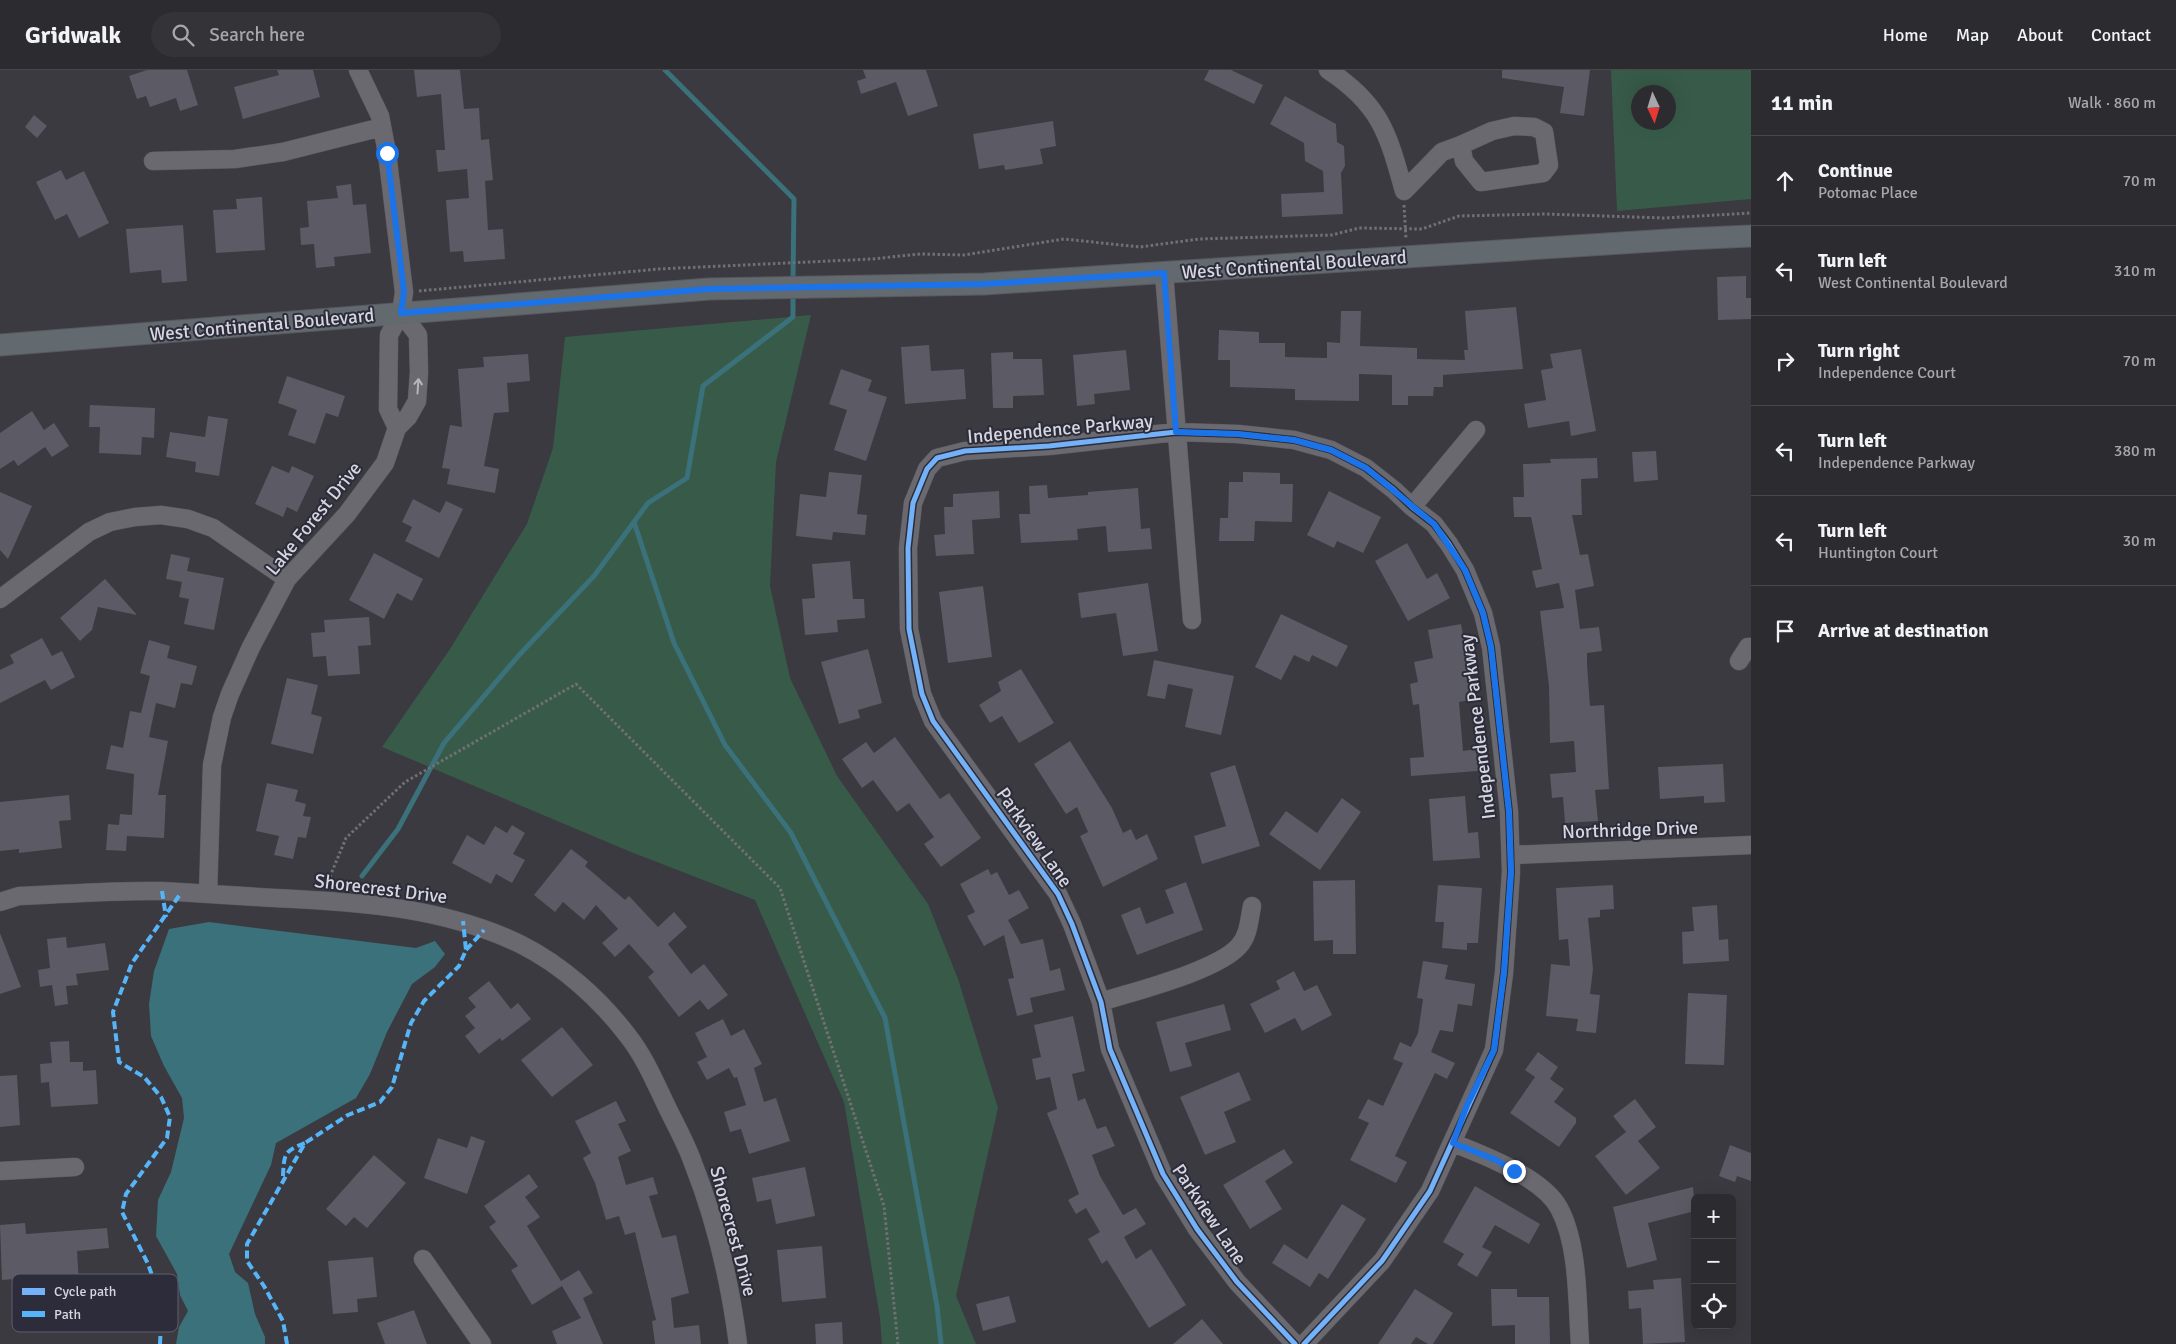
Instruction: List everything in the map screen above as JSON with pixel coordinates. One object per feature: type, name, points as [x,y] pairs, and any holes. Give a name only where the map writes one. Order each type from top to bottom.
[{"type":"main road","name":"West Continental Boulevard","points":[[0,345],[727,289],[984,284],[1751,236]]},
{"type":"street","points":[[358,70],[380,116],[404,292],[401,313],[389,335],[388,409],[398,428]]},
{"type":"street","points":[[1328,70],[1352,85],[1376,113],[1389,139],[1404,191],[1442,152],[1492,130],[1514,126],[1534,127],[1544,132],[1549,165],[1543,173],[1481,182],[1464,161],[1461,145]]},
{"type":"street","points":[[153,161],[235,159],[283,152],[382,127]]},
{"type":"street","points":[[1164,273],[1192,620]]},
{"type":"street","name":"Lake Forest Drive","points":[[208,894],[212,765],[222,717],[251,647],[287,578],[347,514],[385,463],[398,428],[408,417],[417,401],[420,372],[418,336],[401,313]]},
{"type":"street","points":[[1412,508],[1476,430]]},
{"type":"street","name":"Independence Parkway","points":[[936,458],[965,450],[1049,446],[1176,432],[1238,434],[1294,440],[1331,450],[1366,468],[1394,490],[1412,508],[1434,524],[1465,570],[1483,613],[1491,647],[1511,855],[1504,972],[1494,1050],[1467,1105],[1453,1143],[1430,1191],[1382,1261],[1304,1344]]},
{"type":"street","name":"Parkview Lane","points":[[936,458],[926,469],[913,503],[908,548],[909,629],[922,694],[933,721],[1058,894],[1072,924],[1101,1002],[1110,1049],[1163,1174],[1197,1229],[1237,1282],[1295,1344]]},
{"type":"street","points":[[0,599],[90,532],[110,522],[134,517],[161,515],[188,519],[213,528],[287,578]]},
{"type":"street","points":[[1739,661],[1748,647],[1751,647]]},
{"type":"street","name":"Northridge Drive","points":[[1511,855],[1751,845]]},
{"type":"street","name":"Shorecrest Drive","points":[[0,902],[19,896],[162,891],[390,906],[463,921],[520,944],[556,965],[606,1009],[630,1037],[651,1073],[692,1160],[711,1213],[732,1302],[738,1344]]},
{"type":"street","points":[[1101,1002],[1206,967],[1228,954],[1239,947],[1246,935],[1252,906]]},
{"type":"street","points":[[1453,1143],[1496,1160],[1528,1179],[1559,1207],[1569,1230],[1573,1251],[1580,1344]]},
{"type":"street","points":[[0,1171],[75,1167]]},
{"type":"street","points":[[423,1258],[482,1344]]},
{"type":"path","points":[[1404,191],[1407,257]]},
{"type":"path","points":[[404,292],[581,274],[920,254],[964,255],[1064,239],[1140,247],[1200,239],[1332,235],[1359,228],[1422,229],[1459,216],[1545,214],[1664,218],[1751,213]]},
{"type":"path","points":[[320,900],[346,838],[405,782],[576,684],[780,888],[884,1206],[898,1344]]},
{"type":"green space","points":[[1611,70],[1751,70],[1751,199],[1617,211]]},
{"type":"green space","points":[[811,315],[776,462],[770,586],[790,678],[837,776],[928,904],[958,979],[998,1108],[956,1296],[976,1344],[882,1344],[880,1318],[844,1102],[755,900],[631,852],[382,747],[450,649],[527,524],[553,448],[565,337]]},
{"type":"water","points":[[209,922],[416,948],[435,941],[445,954],[435,967],[412,984],[387,1032],[370,1074],[356,1098],[276,1143],[271,1165],[229,1254],[235,1272],[248,1283],[255,1314],[265,1337],[265,1344],[176,1344],[179,1327],[188,1311],[180,1295],[178,1274],[156,1236],[158,1200],[171,1172],[184,1118],[182,1098],[164,1066],[151,1036],[149,1004],[154,971],[169,929]]},
{"type":"building","points":[[147,70],[187,70],[198,105],[180,111],[176,98],[150,107],[146,96],[137,99],[129,76]]},
{"type":"building","points":[[277,70],[313,70],[320,97],[243,119],[234,87],[279,75]]},
{"type":"building","points":[[414,70],[460,70],[464,109],[479,108],[481,140],[489,139],[493,180],[485,181],[488,230],[503,229],[505,259],[464,262],[463,251],[450,252],[446,200],[469,198],[467,169],[438,172],[436,150],[445,150],[441,94],[417,97]]},
{"type":"building","points":[[863,70],[926,70],[938,106],[908,116],[896,82],[861,94],[857,81],[866,78]]},
{"type":"building","points":[[1209,70],[1231,70],[1263,85],[1254,104],[1204,80]]},
{"type":"building","points":[[1502,70],[1590,70],[1584,116],[1560,113],[1564,87],[1502,78]]},
{"type":"building","points":[[1285,96],[1336,124],[1337,142],[1344,146],[1345,166],[1341,173],[1343,214],[1282,217],[1281,194],[1324,192],[1323,171],[1305,161],[1304,143],[1270,124]]},
{"type":"building","points":[[34,115],[47,126],[37,138],[25,127]]},
{"type":"building","points":[[1053,121],[1056,146],[1040,149],[1043,164],[1005,170],[1004,165],[979,169],[973,134]]},
{"type":"building","points":[[61,170],[66,180],[84,171],[109,223],[79,238],[67,214],[55,220],[36,182]]},
{"type":"building","points":[[351,184],[353,205],[366,204],[371,253],[334,257],[335,266],[316,268],[314,244],[301,245],[300,228],[309,227],[307,201],[338,198],[336,186]]},
{"type":"building","points":[[262,197],[265,250],[216,253],[213,210],[237,209],[236,199]]},
{"type":"building","points":[[183,225],[187,281],[162,283],[161,270],[130,273],[126,229]]},
{"type":"building","points":[[1746,276],[1746,298],[1751,298],[1751,319],[1718,320],[1717,277]]},
{"type":"building","points":[[1516,307],[1523,369],[1443,375],[1443,387],[1434,387],[1433,396],[1408,396],[1408,405],[1392,405],[1392,375],[1359,374],[1359,401],[1295,400],[1295,389],[1230,387],[1230,360],[1218,360],[1219,330],[1259,332],[1259,343],[1285,343],[1285,357],[1327,358],[1327,342],[1340,343],[1341,311],[1361,311],[1360,346],[1417,348],[1417,359],[1465,360],[1464,350],[1468,350],[1465,311]]},
{"type":"building","points":[[929,345],[931,371],[964,369],[966,399],[905,404],[901,347]]},
{"type":"building","points":[[1581,349],[1596,431],[1571,436],[1569,421],[1528,428],[1524,404],[1546,400],[1541,370],[1553,368],[1550,354]]},
{"type":"building","points":[[1126,350],[1130,390],[1094,394],[1095,404],[1077,406],[1073,355]]},
{"type":"building","points":[[1013,352],[1013,359],[1042,359],[1044,395],[1013,396],[1013,408],[993,408],[991,353]]},
{"type":"building","points":[[528,354],[530,381],[507,383],[509,412],[494,413],[484,466],[499,469],[495,493],[447,484],[450,469],[442,468],[450,425],[462,427],[458,369],[484,367],[483,357]]},
{"type":"building","points":[[841,369],[872,380],[868,391],[887,397],[866,461],[834,450],[847,410],[829,404]]},
{"type":"building","points":[[287,376],[345,396],[338,417],[326,413],[315,444],[288,435],[297,410],[278,403]]},
{"type":"building","points":[[90,405],[155,408],[154,438],[142,437],[141,455],[99,453],[100,427],[89,427]]},
{"type":"building","points":[[32,411],[44,430],[54,423],[69,446],[52,457],[45,447],[18,466],[14,460],[0,469],[0,433]]},
{"type":"building","points":[[208,416],[228,419],[219,476],[195,472],[196,462],[166,457],[170,432],[205,437]]},
{"type":"building","points":[[1656,451],[1658,480],[1634,482],[1632,452]]},
{"type":"building","points":[[1597,458],[1598,478],[1581,479],[1582,515],[1572,515],[1580,555],[1588,554],[1594,586],[1575,590],[1580,629],[1599,627],[1602,651],[1587,653],[1587,664],[1590,706],[1604,705],[1609,789],[1595,790],[1598,821],[1565,823],[1563,797],[1552,798],[1550,774],[1576,772],[1574,741],[1550,743],[1549,686],[1540,611],[1564,608],[1559,583],[1536,588],[1532,571],[1542,569],[1531,517],[1514,517],[1513,497],[1524,497],[1523,464],[1551,463],[1550,459]]},
{"type":"building","points":[[272,466],[289,473],[292,466],[314,476],[297,512],[287,507],[283,517],[255,504]]},
{"type":"building","points":[[829,472],[862,475],[857,514],[867,515],[865,535],[833,532],[832,540],[796,536],[800,494],[826,497]]},
{"type":"building","points":[[1243,472],[1280,473],[1280,484],[1293,484],[1292,522],[1255,521],[1254,541],[1219,541],[1220,518],[1228,518],[1229,482],[1243,482]]},
{"type":"building","points":[[1047,485],[1048,498],[1088,495],[1088,492],[1138,488],[1141,529],[1150,528],[1152,549],[1108,552],[1106,526],[1077,529],[1078,540],[1021,543],[1019,514],[1030,514],[1029,486]]},
{"type":"building","points":[[999,491],[1000,518],[972,520],[974,554],[936,556],[934,535],[945,534],[944,507],[953,507],[953,494]]},
{"type":"building","points":[[1329,491],[1381,517],[1363,553],[1337,541],[1334,548],[1307,535]]},
{"type":"building","points":[[0,492],[32,506],[8,559],[0,550]]},
{"type":"building","points":[[413,499],[440,513],[446,501],[463,509],[439,558],[405,541],[412,527],[402,522]]},
{"type":"building","points":[[1407,543],[1427,579],[1437,573],[1450,598],[1408,621],[1375,561]]},
{"type":"building","points":[[374,553],[423,579],[412,601],[397,593],[384,619],[349,600]]},
{"type":"building","points":[[171,554],[190,558],[187,571],[224,578],[214,630],[184,624],[189,599],[179,597],[182,582],[166,579]]},
{"type":"building","points":[[850,561],[853,599],[864,599],[865,618],[837,620],[838,632],[805,635],[802,599],[815,598],[812,564]]},
{"type":"building","points":[[105,579],[137,615],[98,607],[92,630],[80,641],[60,618]]},
{"type":"building","points":[[1148,583],[1158,651],[1123,656],[1116,613],[1081,618],[1078,593]]},
{"type":"building","points":[[983,586],[992,657],[948,663],[939,592]]},
{"type":"building","points":[[1281,614],[1348,646],[1337,667],[1312,655],[1309,662],[1294,655],[1281,680],[1255,667]]},
{"type":"building","points":[[369,617],[371,645],[358,646],[360,674],[328,676],[326,656],[313,657],[311,633],[325,632],[324,620]]},
{"type":"building","points":[[1461,624],[1475,699],[1459,702],[1463,751],[1476,749],[1478,771],[1411,776],[1410,758],[1424,757],[1419,704],[1413,705],[1410,684],[1418,682],[1414,662],[1433,658],[1428,630]]},
{"type":"building","points":[[42,638],[52,656],[62,651],[75,677],[51,690],[45,680],[0,703],[0,670],[14,663],[10,655]]},
{"type":"building","points":[[149,640],[170,646],[167,658],[197,666],[192,685],[181,683],[175,708],[156,703],[149,737],[168,741],[158,795],[166,795],[164,838],[127,836],[126,851],[106,850],[108,824],[119,825],[120,814],[132,815],[134,774],[106,769],[111,745],[123,748],[130,711],[141,713],[150,676],[140,673]]},
{"type":"building","points":[[868,649],[882,703],[858,710],[860,718],[839,724],[821,662]]},
{"type":"building","points":[[1154,660],[1234,676],[1221,735],[1185,727],[1193,689],[1168,684],[1165,699],[1147,696]]},
{"type":"building","points":[[1021,669],[1054,723],[1019,743],[1002,716],[990,723],[979,705],[1001,691],[998,682]]},
{"type":"building","points":[[287,678],[318,685],[311,714],[322,717],[313,754],[271,744]]},
{"type":"building","points":[[895,737],[940,799],[949,793],[981,838],[941,867],[924,844],[934,837],[909,803],[897,812],[873,780],[862,788],[842,759],[866,742],[874,753]]},
{"type":"building","points":[[1070,741],[1112,808],[1123,833],[1131,829],[1136,840],[1147,834],[1158,859],[1103,887],[1080,836],[1088,832],[1077,807],[1066,814],[1034,764]]},
{"type":"building","points":[[1723,764],[1725,802],[1704,803],[1704,796],[1660,799],[1658,767]]},
{"type":"building","points":[[1235,765],[1260,846],[1202,864],[1194,836],[1226,826],[1210,773]]},
{"type":"building","points":[[267,783],[298,790],[295,801],[306,804],[303,816],[311,817],[306,838],[298,837],[293,859],[274,855],[279,836],[256,831]]},
{"type":"building","points":[[69,795],[71,820],[59,821],[62,848],[19,853],[19,849],[0,851],[0,802]]},
{"type":"building","points":[[1465,796],[1468,833],[1478,832],[1480,858],[1433,861],[1429,799]]},
{"type":"building","points":[[1342,798],[1361,812],[1320,870],[1269,834],[1286,811],[1317,833]]},
{"type":"building","points":[[512,825],[525,833],[513,854],[525,860],[512,883],[496,874],[491,884],[452,863],[467,835],[484,845],[495,826],[507,833]]},
{"type":"building","points":[[571,849],[588,862],[585,866],[625,900],[629,896],[658,927],[674,912],[687,927],[668,944],[691,974],[704,964],[728,995],[708,1010],[700,1000],[679,1017],[648,977],[654,972],[629,944],[615,957],[602,943],[618,929],[596,905],[584,920],[563,902],[555,912],[534,895]]},
{"type":"building","points":[[988,869],[991,875],[997,872],[1009,895],[1019,890],[1029,908],[1008,920],[1021,944],[1043,939],[1050,971],[1060,968],[1065,990],[1030,998],[1033,1012],[1017,1016],[1008,979],[1014,978],[1004,935],[984,946],[967,916],[975,912],[960,884]]},
{"type":"building","points":[[1355,880],[1356,954],[1333,954],[1333,940],[1314,941],[1313,881]]},
{"type":"building","points":[[1186,882],[1203,930],[1137,955],[1121,915],[1140,907],[1146,924],[1174,913],[1165,890]]},
{"type":"building","points":[[1438,885],[1482,888],[1478,943],[1467,943],[1467,950],[1442,948],[1444,922],[1435,922]]},
{"type":"building","points":[[1613,885],[1614,909],[1600,910],[1600,917],[1588,918],[1593,969],[1590,994],[1600,995],[1596,1033],[1576,1031],[1578,1019],[1546,1016],[1551,964],[1570,966],[1568,939],[1559,940],[1556,888]]},
{"type":"building","points":[[1717,905],[1719,940],[1728,939],[1729,961],[1683,964],[1682,932],[1694,931],[1692,907]]},
{"type":"building","points":[[0,933],[21,987],[0,994]]},
{"type":"building","points":[[66,937],[67,948],[105,943],[109,970],[76,974],[78,985],[66,986],[68,1004],[55,1006],[52,985],[40,987],[38,970],[50,968],[47,939]]},
{"type":"building","points":[[1423,961],[1448,965],[1445,979],[1475,984],[1472,1006],[1458,1004],[1453,1032],[1440,1030],[1431,1052],[1455,1063],[1447,1079],[1435,1073],[1395,1156],[1407,1162],[1396,1183],[1350,1160],[1369,1123],[1358,1118],[1368,1099],[1383,1106],[1403,1063],[1393,1059],[1400,1042],[1411,1047],[1418,1033],[1423,999],[1417,998]]},
{"type":"building","points":[[1294,971],[1304,991],[1317,985],[1332,1015],[1302,1031],[1295,1018],[1265,1033],[1250,1004],[1280,989],[1276,981]]},
{"type":"building","points":[[489,981],[511,1009],[518,1003],[531,1019],[502,1041],[500,1038],[479,1054],[465,1036],[475,1028],[465,1016],[476,1007],[468,998]]},
{"type":"building","points":[[1688,993],[1727,995],[1724,1065],[1685,1064]]},
{"type":"building","points":[[1224,1004],[1231,1030],[1185,1043],[1192,1066],[1170,1072],[1156,1022]]},
{"type":"building","points":[[1073,1016],[1085,1071],[1072,1074],[1078,1101],[1085,1098],[1097,1129],[1106,1126],[1115,1146],[1092,1155],[1100,1176],[1123,1215],[1136,1208],[1146,1224],[1124,1237],[1136,1259],[1151,1249],[1186,1305],[1149,1328],[1107,1260],[1102,1264],[1088,1239],[1100,1232],[1086,1208],[1076,1214],[1068,1200],[1079,1194],[1047,1113],[1057,1109],[1050,1077],[1036,1080],[1032,1059],[1041,1057],[1034,1025]]},
{"type":"building","points":[[723,1019],[731,1036],[744,1029],[762,1064],[754,1068],[764,1102],[776,1098],[790,1141],[749,1154],[741,1129],[730,1132],[724,1112],[746,1105],[737,1077],[734,1078],[729,1068],[707,1080],[697,1062],[707,1057],[695,1033]]},
{"type":"building","points":[[562,1027],[593,1065],[552,1097],[521,1060]]},
{"type":"building","points":[[69,1041],[70,1062],[83,1062],[83,1071],[96,1070],[98,1104],[51,1107],[49,1082],[41,1083],[40,1064],[52,1063],[50,1042]]},
{"type":"building","points":[[1538,1052],[1558,1067],[1550,1079],[1564,1089],[1554,1102],[1576,1118],[1576,1123],[1559,1147],[1510,1113],[1535,1077],[1525,1070]]},
{"type":"building","points":[[1239,1072],[1251,1100],[1224,1112],[1236,1142],[1205,1155],[1180,1097]]},
{"type":"building","points":[[17,1075],[20,1125],[0,1127],[0,1076]]},
{"type":"building","points":[[1635,1099],[1656,1127],[1638,1141],[1660,1168],[1626,1195],[1595,1156],[1626,1132],[1613,1116]]},
{"type":"building","points":[[616,1101],[626,1121],[618,1124],[631,1151],[618,1157],[626,1185],[653,1177],[658,1194],[649,1196],[662,1238],[676,1235],[689,1293],[671,1298],[674,1328],[699,1325],[701,1344],[655,1344],[652,1321],[656,1320],[635,1232],[625,1235],[619,1216],[606,1220],[595,1183],[583,1158],[591,1153],[575,1121]]},
{"type":"building","points":[[471,1136],[485,1141],[467,1194],[424,1178],[438,1138],[467,1148]]},
{"type":"building","points":[[1730,1145],[1751,1153],[1751,1181],[1737,1176],[1735,1182],[1719,1176]]},
{"type":"building","points":[[1284,1149],[1293,1163],[1265,1181],[1282,1209],[1250,1229],[1223,1185]]},
{"type":"building","points":[[374,1155],[406,1183],[367,1228],[354,1217],[346,1226],[326,1209]]},
{"type":"building","points":[[805,1167],[815,1216],[776,1224],[771,1199],[757,1202],[752,1178]]},
{"type":"building","points":[[529,1174],[538,1187],[525,1197],[540,1217],[527,1226],[561,1281],[579,1270],[593,1293],[583,1298],[603,1344],[557,1344],[552,1331],[581,1318],[562,1286],[532,1305],[511,1270],[518,1266],[489,1227],[496,1222],[484,1206]]},
{"type":"building","points":[[1475,1186],[1540,1224],[1529,1244],[1495,1225],[1482,1247],[1492,1252],[1477,1277],[1457,1265],[1464,1254],[1443,1242]]},
{"type":"building","points":[[1693,1187],[1691,1212],[1648,1223],[1657,1260],[1627,1268],[1613,1207]]},
{"type":"building","points":[[1342,1204],[1366,1219],[1328,1279],[1319,1273],[1310,1287],[1272,1263],[1284,1244],[1307,1259]]},
{"type":"building","points":[[25,1223],[26,1234],[107,1228],[109,1248],[77,1251],[78,1274],[12,1274],[12,1279],[2,1280],[0,1225]]},
{"type":"building","points":[[822,1246],[826,1298],[782,1302],[777,1250]]},
{"type":"building","points":[[373,1257],[377,1297],[357,1299],[358,1312],[333,1314],[328,1261]]},
{"type":"building","points":[[1681,1278],[1685,1342],[1643,1344],[1641,1308],[1629,1309],[1628,1291],[1654,1289],[1653,1280]]},
{"type":"building","points":[[1415,1289],[1453,1313],[1433,1344],[1428,1344],[1416,1337],[1411,1344],[1378,1344]]},
{"type":"building","points":[[1491,1289],[1517,1289],[1517,1297],[1549,1297],[1550,1344],[1515,1344],[1515,1325],[1492,1326]]},
{"type":"building","points":[[1009,1296],[1016,1322],[983,1331],[976,1304]]},
{"type":"building","points":[[414,1310],[427,1344],[385,1344],[377,1323]]},
{"type":"building","points":[[1202,1319],[1223,1344],[1173,1344],[1192,1328]]},
{"type":"building","points":[[842,1322],[843,1344],[816,1344],[815,1324]]},
{"type":"waterway","points":[[665,70],[794,199],[793,281]]},
{"type":"waterway","points":[[362,876],[398,829],[444,743],[520,654],[594,576],[648,503],[687,478],[703,386],[793,317],[793,292]]},
{"type":"waterway","points":[[634,522],[674,643],[725,745],[791,833],[885,1018],[937,1306],[941,1344]]},
{"type":"marked path","points":[[162,891],[166,917]]},
{"type":"marked path","points":[[152,1274],[122,1212],[126,1194],[167,1138],[170,1117],[161,1097],[144,1077],[119,1062],[113,1012],[132,963],[181,893]]},
{"type":"marked path","points":[[287,1344],[283,1321],[264,1286],[247,1261],[247,1244],[305,1143],[348,1115],[380,1102],[392,1087],[411,1023],[424,1001],[459,966],[466,950],[463,921]]},
{"type":"marked path","points":[[466,950],[484,930]]},
{"type":"marked path","points":[[283,1176],[286,1154],[293,1148],[305,1143]]},
{"type":"marked path","points":[[160,1344],[161,1332]]},
{"type":"cycle path","points":[[1295,1344],[1237,1282],[1197,1229],[1163,1174],[1110,1049],[1101,1002],[1072,924],[1058,894],[933,721],[922,694],[909,629],[908,548],[913,503],[927,469],[937,458],[965,451],[1049,446],[1176,432],[1238,434],[1294,440],[1331,450],[1366,468],[1434,524],[1465,570],[1483,613],[1491,647],[1509,812],[1511,872],[1504,973],[1494,1050],[1430,1191],[1382,1261],[1304,1344]]},
{"type":"route","points":[[387,153],[404,292],[401,313],[709,289],[899,287],[1164,273],[1176,432],[1238,434],[1294,440],[1331,450],[1366,468],[1394,490],[1412,508],[1434,524],[1465,570],[1483,613],[1491,647],[1509,812],[1511,872],[1504,972],[1494,1050],[1467,1105],[1453,1143],[1496,1160],[1514,1171]]}]
